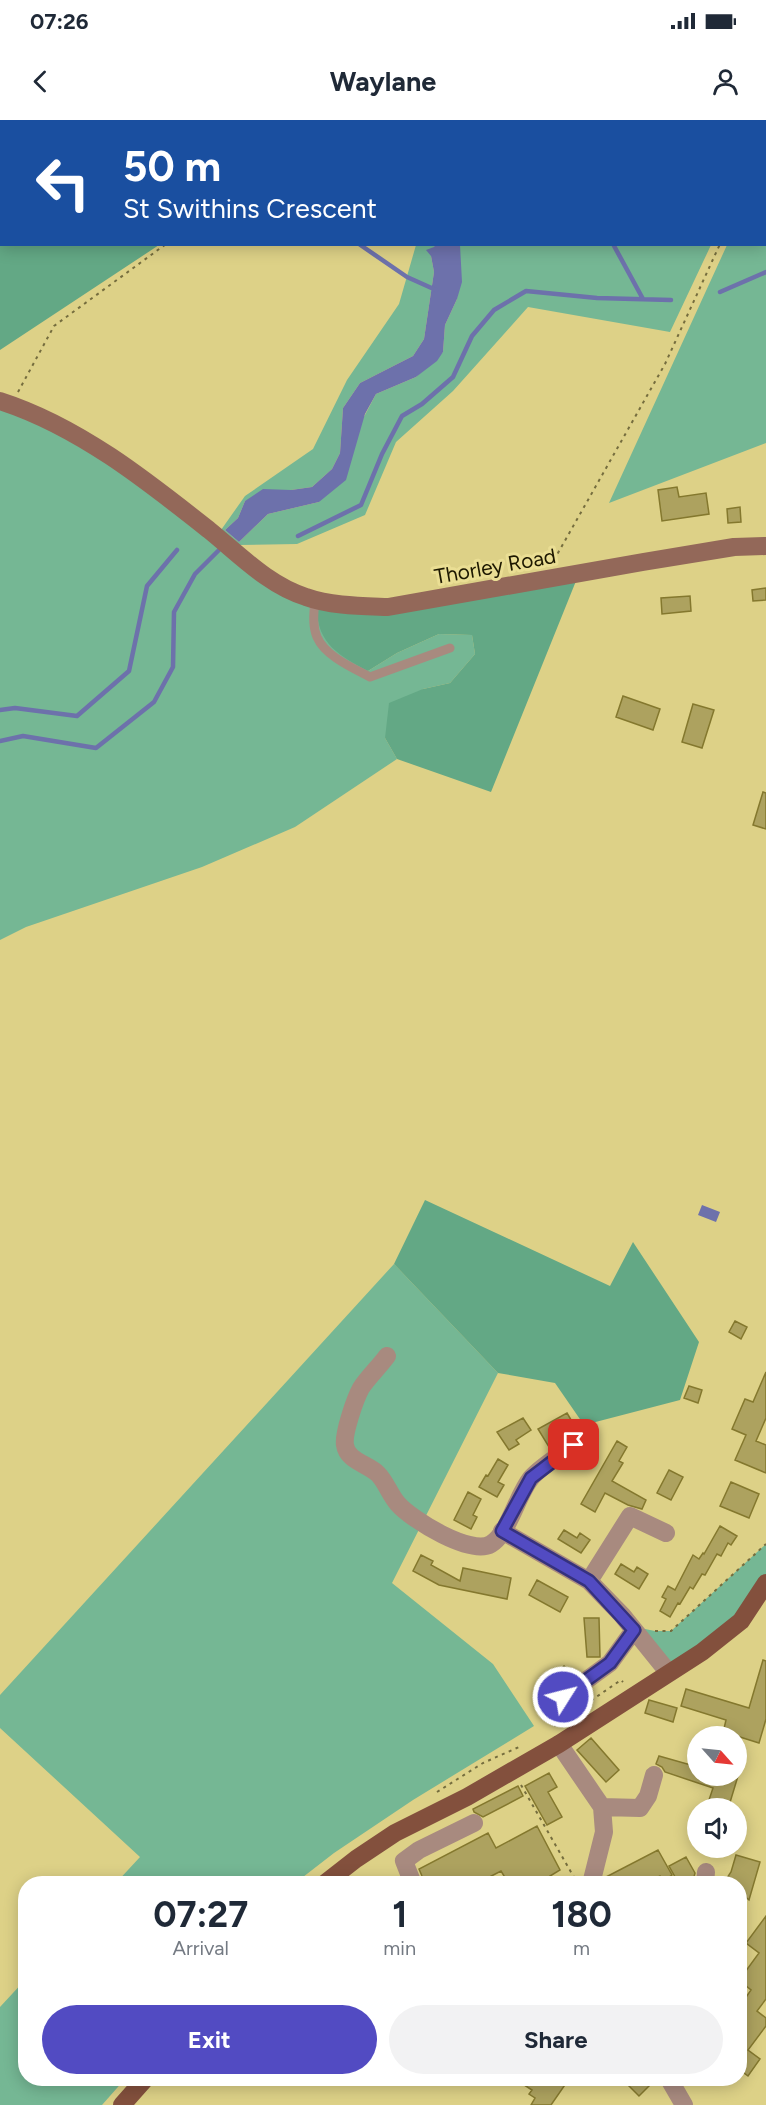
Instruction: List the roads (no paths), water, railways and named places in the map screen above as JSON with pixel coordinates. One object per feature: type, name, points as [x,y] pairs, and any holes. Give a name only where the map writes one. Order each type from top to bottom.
[{"type":"main road","name":"Thorley Road","points":[[6,403],[44,418],[115,459],[264,576],[286,589],[315,599],[354,606],[388,607],[734,547],[766,546]]},
{"type":"main road","points":[[323,1876],[356,1859],[395,1833],[467,1797],[513,1770],[555,1736],[633,1697],[702,1652],[741,1621],[766,1583]]},
{"type":"main road","points":[[122,2105],[139,2086]]},
{"type":"street","points":[[387,1356],[361,1388],[344,1439],[345,1448],[348,1454],[379,1475],[398,1504],[415,1520],[432,1531],[479,1548],[491,1544],[502,1531],[531,1478],[574,1445]]},
{"type":"street","points":[[589,1581],[630,1516],[666,1533]]},
{"type":"street","points":[[502,1531],[589,1581],[669,1672]]},
{"type":"street","points":[[547,1709],[610,1663],[632,1628]]},
{"type":"street","points":[[555,1736],[602,1807],[604,1833],[593,1876]]},
{"type":"street","points":[[602,1807],[640,1808],[648,1796],[654,1775]]},
{"type":"street","points":[[405,1876],[404,1861],[419,1850],[474,1823]]},
{"type":"street","points":[[673,2086],[684,2105]]},
{"type":"lane","points":[[315,599],[314,621],[317,637],[324,648],[351,668],[370,677],[450,648]]},
{"type":"water","points":[[460,246],[462,282],[445,325],[443,352],[437,361],[416,377],[376,394],[365,414],[346,480],[319,502],[268,514],[239,542],[225,530],[238,518],[245,501],[263,489],[291,490],[312,487],[332,469],[340,453],[343,408],[360,383],[413,356],[424,339],[434,272],[431,256],[426,250],[434,247]]},
{"type":"water","points":[[702,1205],[720,1212],[716,1222],[698,1215]]},
{"type":"waterway","points":[[362,246],[407,277],[436,290]]},
{"type":"waterway","points":[[614,246],[643,299]]},
{"type":"waterway","points":[[720,292],[766,272]]},
{"type":"waterway","points":[[298,536],[361,505],[382,454],[402,416],[422,404],[453,377],[472,336],[494,310],[526,291],[597,298],[671,300]]},
{"type":"waterway","points":[[0,741],[23,736],[96,748],[154,702],[173,667],[174,612],[195,574],[222,547]]},
{"type":"waterway","points":[[0,710],[15,708],[77,716],[129,671],[147,586],[177,550]]}]
